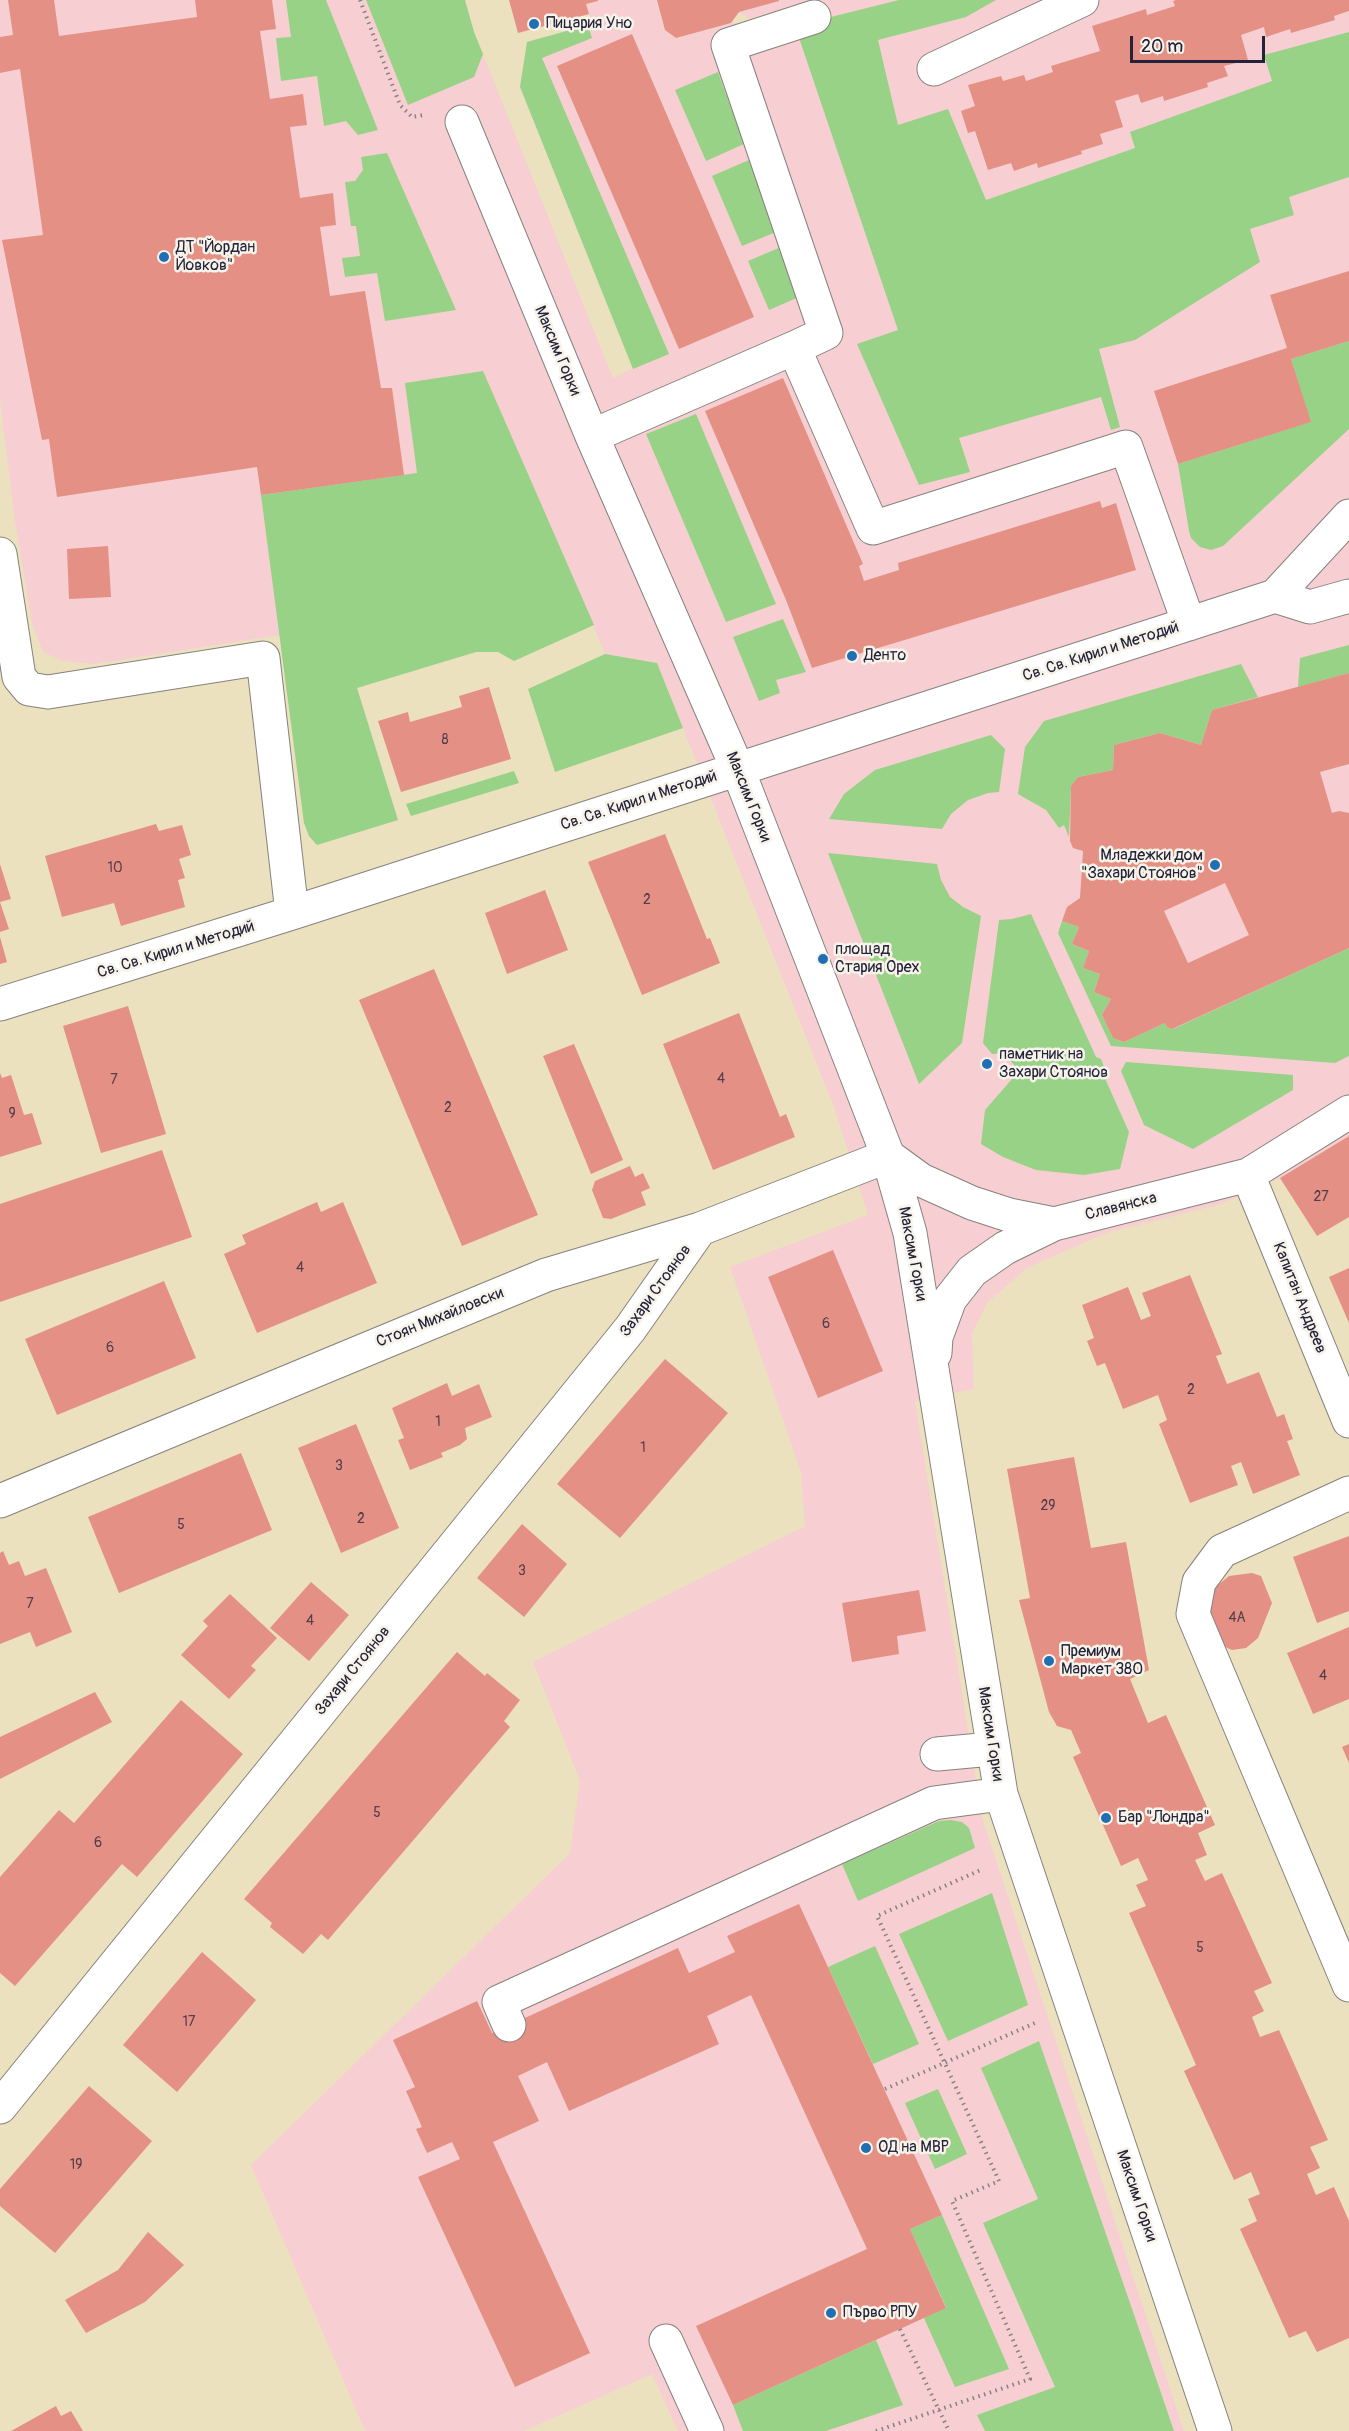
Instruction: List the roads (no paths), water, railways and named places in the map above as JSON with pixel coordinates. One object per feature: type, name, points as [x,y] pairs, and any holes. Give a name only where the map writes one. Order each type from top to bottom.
[{"type":"street","points":[[934,69],[1082,0]]},
{"type":"street","points":[[592,436],[826,333],[728,45],[814,17]]},
{"type":"street","name":"Максим Горки","points":[[462,122],[592,436],[738,770],[888,1156],[910,1233],[1000,1794],[1215,2431]]},
{"type":"street","points":[[794,348],[873,528],[1126,447],[1189,624]]},
{"type":"street","name":"Св. Св. Кирил и Методий","points":[[0,1004],[292,914],[1275,596],[1349,516]]},
{"type":"street","points":[[0,554],[19,677],[29,689],[48,692],[262,658],[292,914]]},
{"type":"street","points":[[1275,596],[1310,606],[1349,596]]},
{"type":"street","name":"Славянска","points":[[888,1156],[921,1180],[972,1203],[1009,1215],[1054,1224],[1248,1175],[1349,1112]]},
{"type":"street","name":"Стоян Михайловски","points":[[0,1501],[546,1275],[700,1229],[888,1156]]},
{"type":"street","name":"Капитан Андреев","points":[[1248,1175],[1349,1421]]},
{"type":"street","points":[[934,1378],[936,1337],[950,1299],[972,1271],[1005,1248],[1054,1224]]},
{"type":"street","name":"Захари Стоянов","points":[[0,2107],[630,1329],[700,1229]]},
{"type":"street","points":[[1349,1493],[1222,1551],[1199,1582],[1193,1614],[1349,1985]]},
{"type":"street","points":[[937,1754],[992,1749]]},
{"type":"street","points":[[509,2025],[500,2002],[510,1997],[934,1803],[1000,1794]]},
{"type":"street","points":[[666,2342],[707,2431]]},
{"type":"place","name":"Пицария Уно","points":[[534,24]]},
{"type":"place","name":"ДТ \"Йордан Йовков\"","points":[[164,257]]},
{"type":"place","name":"Денто","points":[[852,656]]},
{"type":"place","name":"Младежки дом \"Захари Стоянов\"","points":[[1215,865]]},
{"type":"place","name":"площад Стария Орех","points":[[823,959]]},
{"type":"place","name":"паметник на Захари Стоянов","points":[[987,1064]]},
{"type":"place","name":"Премиум Маркет 380","points":[[1049,1661]]},
{"type":"place","name":"Бар \"Лондра\"","points":[[1106,1818]]},
{"type":"place","name":"ОД на МВР","points":[[866,2148]]},
{"type":"place","name":"Първо РПУ","points":[[831,2313]]}]
